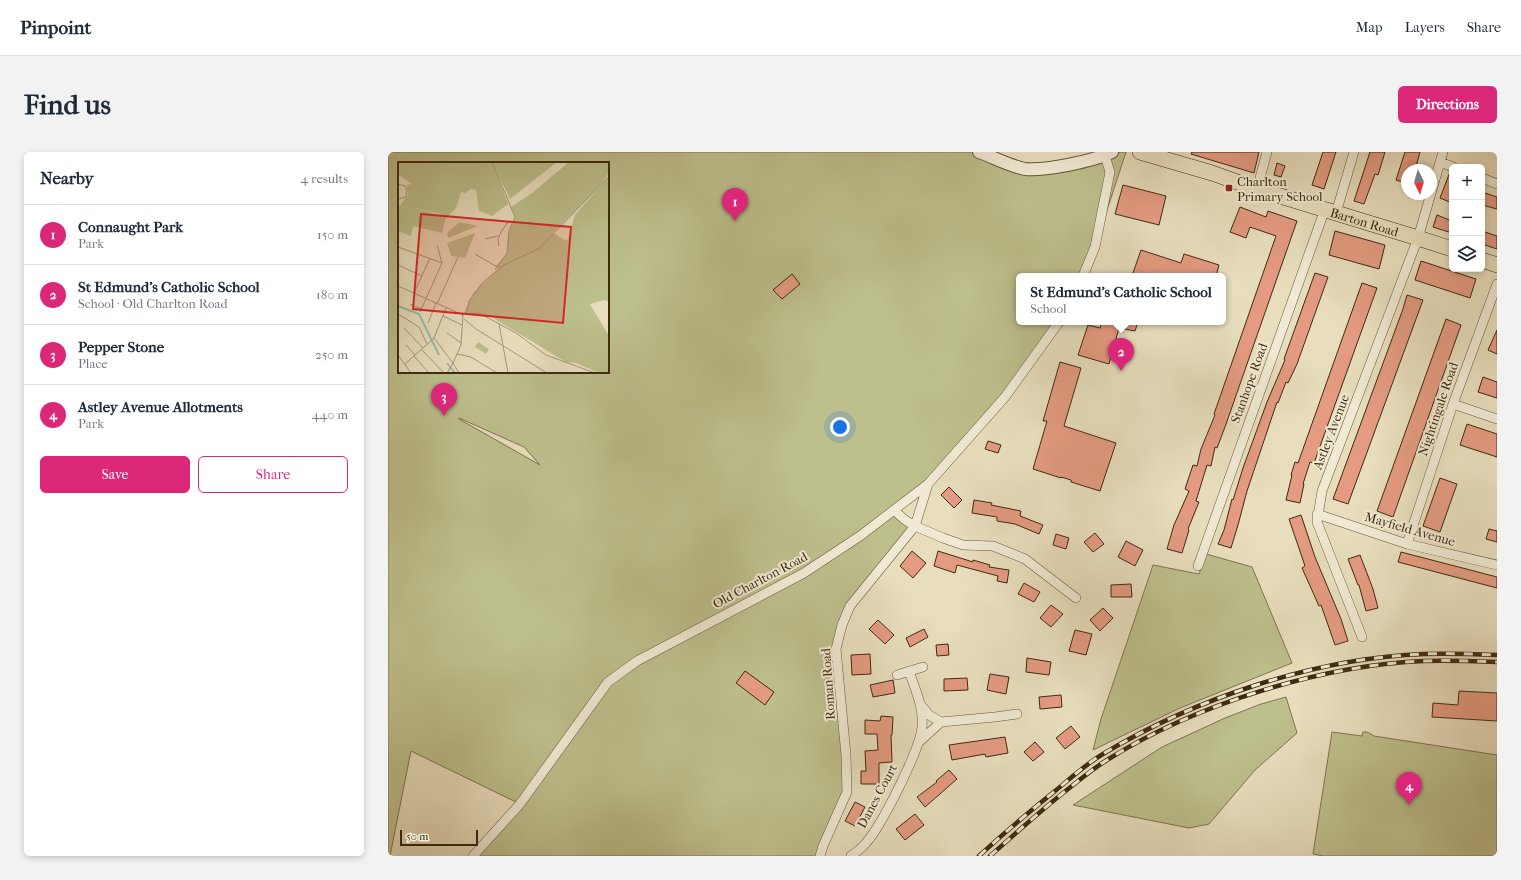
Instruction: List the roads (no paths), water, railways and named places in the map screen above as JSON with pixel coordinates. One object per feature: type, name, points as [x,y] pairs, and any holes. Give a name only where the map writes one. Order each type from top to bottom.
[{"type":"main road","name":"Barton Road","points":[[1140,152],[1212,173],[1257,189],[1449,248]]},
{"type":"main road","points":[[1485,261],[1497,265]]},
{"type":"street","points":[[979,152],[1024,169],[1038,169],[1072,164],[1108,154],[1110,172],[1095,247],[1084,273]]},
{"type":"street","points":[[1257,189],[1267,152]]},
{"type":"street","name":"Stanhope Road","points":[[1198,566],[1330,211],[1354,152]]},
{"type":"street","name":"Astley Avenue","points":[[1362,636],[1317,522],[1317,514],[1322,491],[1418,238],[1443,152]]},
{"type":"street","points":[[1440,162],[1449,165]]},
{"type":"street","points":[[1485,179],[1497,184]]},
{"type":"street","name":"Nightingale Road","points":[[1407,544],[1453,404],[1497,284]]},
{"type":"street","name":"Old Charlton Road","points":[[473,856],[520,804],[608,682],[637,661],[804,573],[860,536],[928,484],[1005,397],[1057,325]]},
{"type":"street","points":[[1453,404],[1497,419]]},
{"type":"street","name":"Roman Road","points":[[820,856],[847,792],[846,755],[836,649],[842,625],[850,606],[915,526],[928,484]]},
{"type":"street","points":[[894,510],[905,520],[915,526],[963,545],[993,546],[1025,559],[1076,598]]},
{"type":"street","name":"Mayfield Avenue","points":[[1317,514],[1407,544],[1497,565]]},
{"type":"street","points":[[897,674],[923,667]]},
{"type":"street","name":"Danes Court","points":[[851,856],[865,844],[880,822],[919,742],[922,726],[920,703],[909,671]]},
{"type":"street","name":"Danes Court","points":[[919,742],[941,722],[929,715],[920,703]]},
{"type":"street","points":[[941,722],[1017,714]]},
{"type":"railway","points":[[979,856],[1026,815],[1097,758],[1139,734],[1177,715],[1217,699],[1258,684],[1341,663],[1383,657],[1424,654],[1497,655]]},
{"type":"railway","points":[[990,856],[1035,816],[1084,776],[1107,760],[1141,740],[1218,706],[1260,691],[1343,670],[1384,664],[1424,661],[1497,662]]},
{"type":"place","name":"Charlton Primary School","points":[[1229,188]]},
{"type":"place","name":"Connaught Park","points":[[735,221]]},
{"type":"place","name":"St Edmund's Catholic School","points":[[1121,371]]},
{"type":"place","name":"Pepper Stone","points":[[444,416]]},
{"type":"place","name":"Astley Avenue Allotments","points":[[1409,805]]}]
